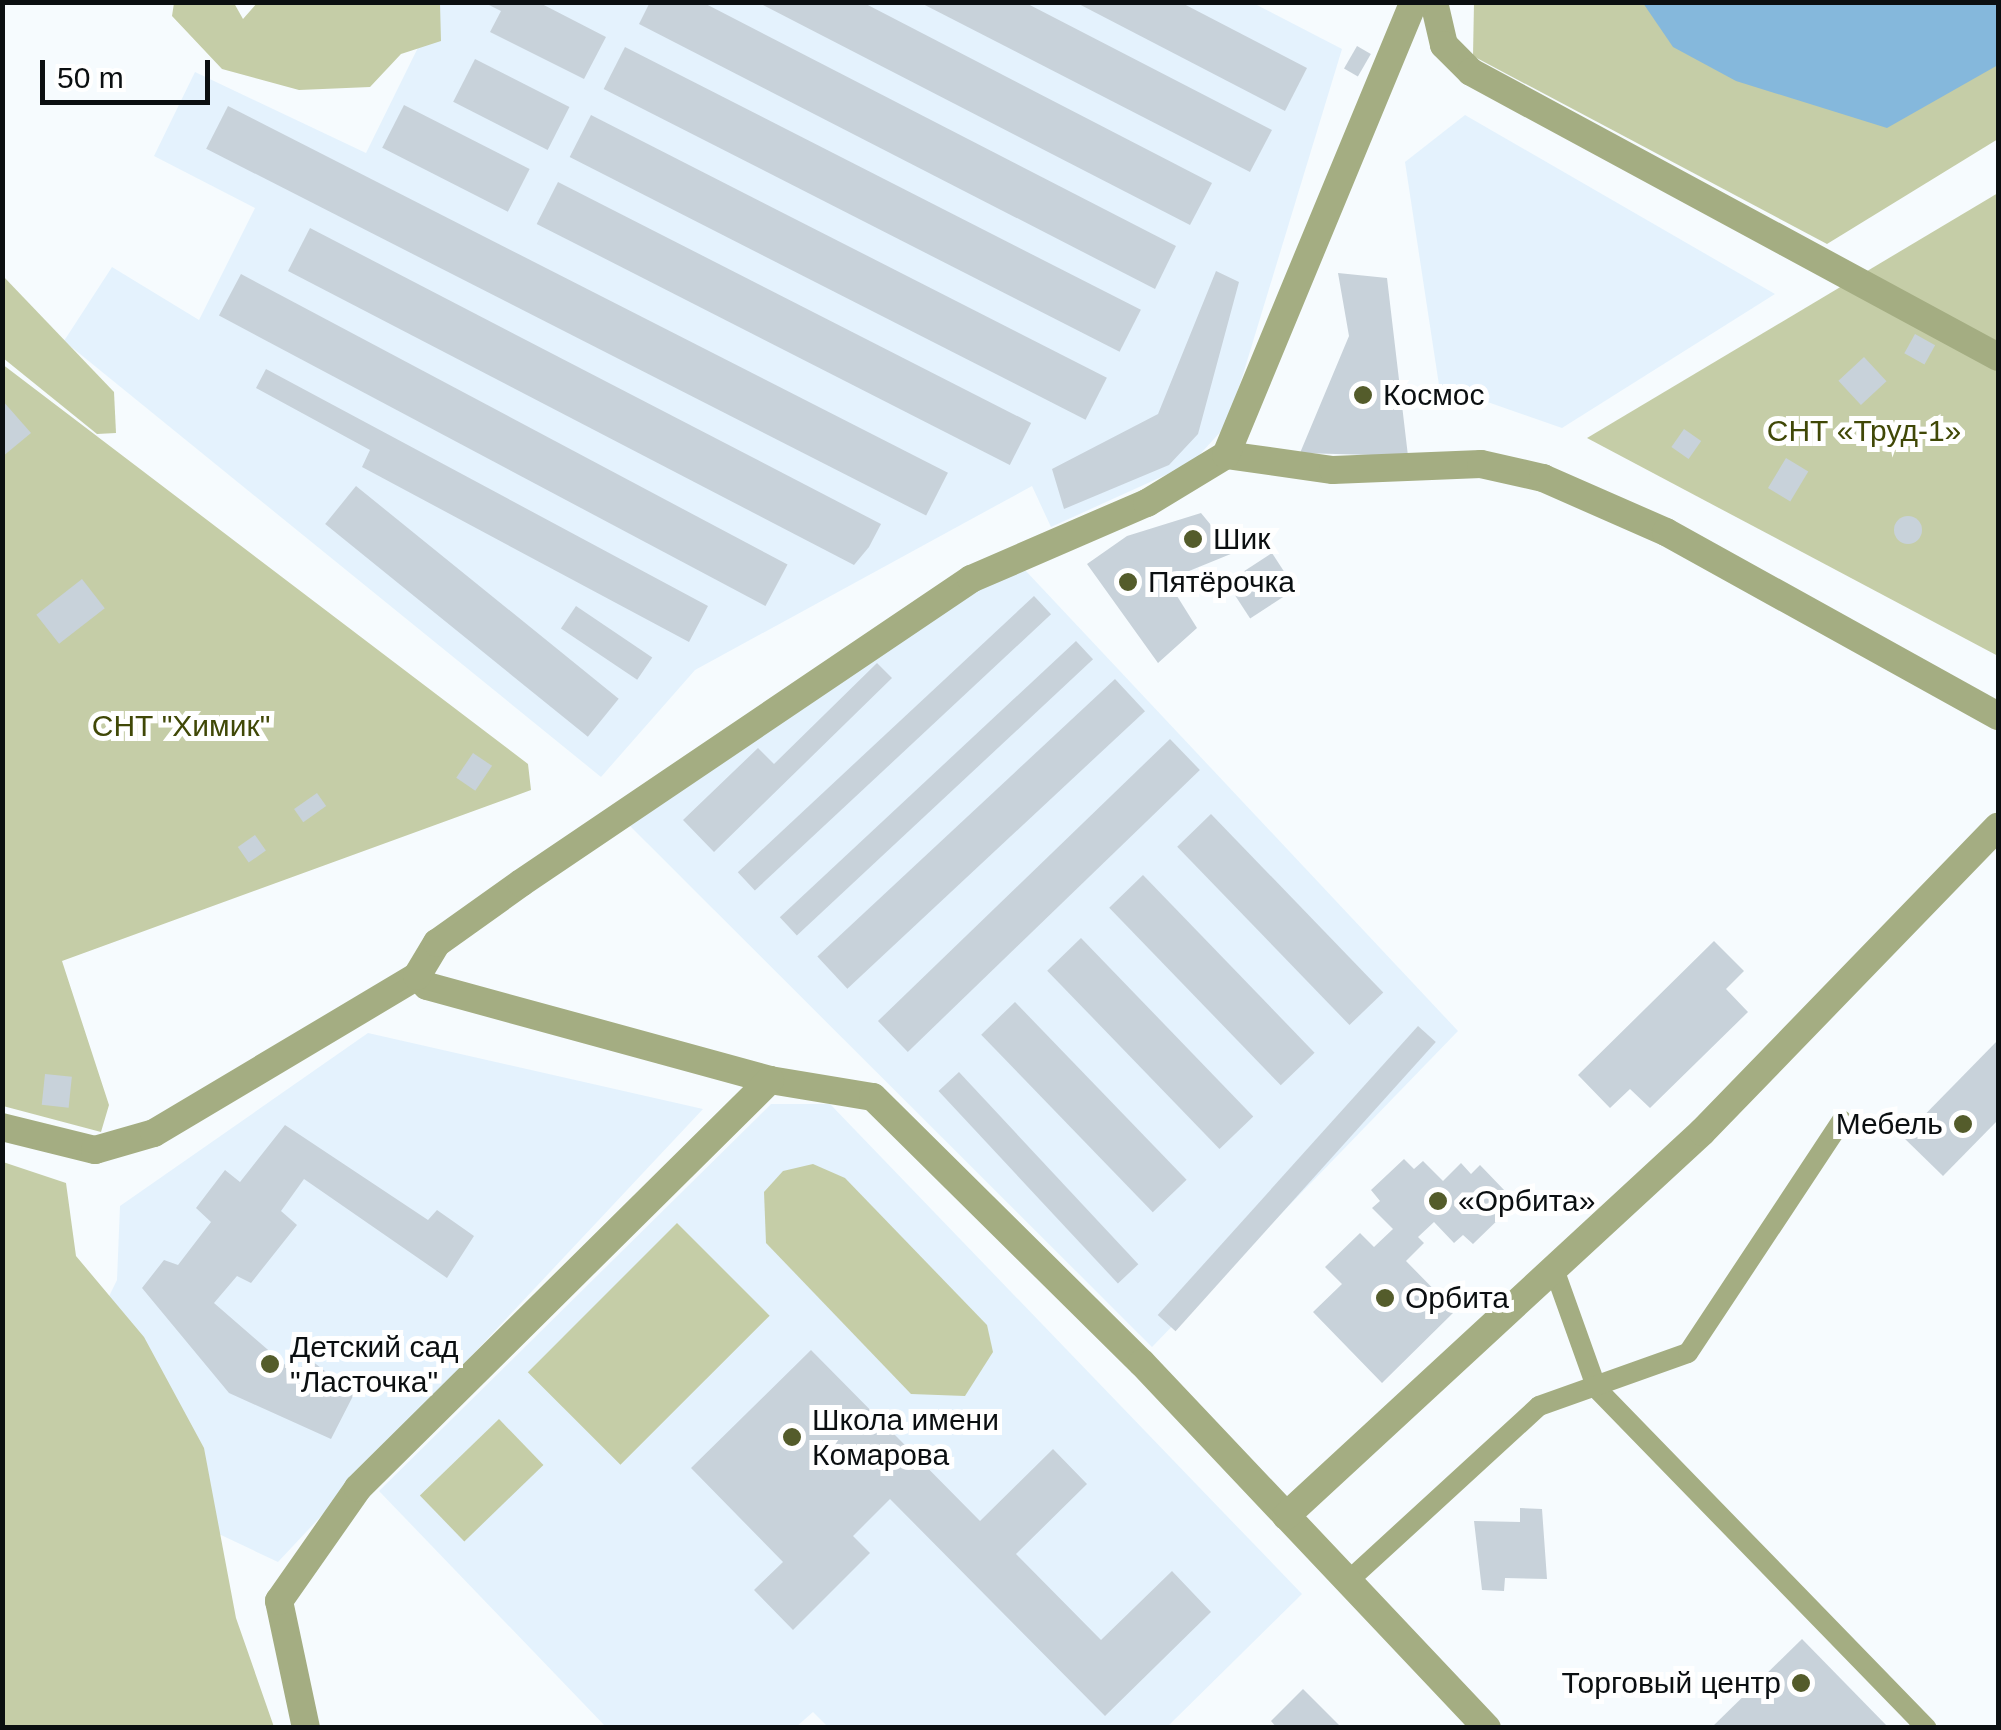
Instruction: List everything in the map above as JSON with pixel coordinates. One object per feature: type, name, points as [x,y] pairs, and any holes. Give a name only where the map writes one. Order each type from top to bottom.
[{"type":"street","points":[[2,1127],[94,1150],[154,1133],[416,976],[437,943],[521,882],[972,579],[1147,503],[1226,455],[1414,2]]},
{"type":"street","points":[[1434,2],[1444,45],[1471,72],[1998,356]]},
{"type":"street","points":[[1226,455],[1333,470],[1480,464],[1543,478],[1666,532],[1998,716]]},
{"type":"street","points":[[1286,1516],[1702,1132],[1998,827]]},
{"type":"street","points":[[416,976],[427,986],[770,1080],[873,1098],[1286,1516],[1488,1728]]},
{"type":"street","points":[[306,1728],[279,1601],[358,1488],[770,1080]]},
{"type":"street","points":[[1346,1582],[1509,1427],[1539,1406],[1598,1389],[1688,1352],[1842,1120]]},
{"type":"street","points":[[1554,1269],[1598,1389],[1927,1728]]},
{"type":"shaded area","points":[[440,3],[1253,3],[1342,49],[1224,428],[1192,463],[1051,527],[1032,486],[695,670],[601,777],[64,341],[112,267],[199,320],[255,208],[154,156],[195,72],[366,153]]},
{"type":"shaded area","points":[[1465,115],[1775,294],[1562,428],[1439,385],[1405,162]]},
{"type":"shaded area","points":[[1025,570],[1458,1031],[1152,1347],[630,826],[978,590]]},
{"type":"shaded area","name":"Детский сад \"Ласточка\"","points":[[368,1033],[703,1109],[278,1562],[35,1447],[117,1280],[120,1206]]},
{"type":"shaded area","name":"Школа имени Комарова","points":[[771,1104],[830,1104],[1302,1594],[1167,1727],[829,1728],[813,1712],[796,1727],[606,1727],[379,1491]]},
{"type":"green space","points":[[174,3],[234,3],[243,19],[257,3],[440,3],[441,41],[401,54],[370,87],[299,90],[222,69],[172,16]]},
{"type":"green space","points":[[1474,3],[1998,3],[1998,139],[1827,244],[1473,56]]},
{"type":"green space","name":"СНТ «Труд-1»","points":[[1998,193],[1998,656],[1587,438]]},
{"type":"green space","points":[[3,276],[114,392],[116,433],[97,434],[3,358]]},
{"type":"green space","name":"СНТ \"Химик\"","points":[[2,364],[528,764],[531,790],[62,961],[109,1105],[101,1132],[3,1106]]},
{"type":"green space","points":[[3,1162],[66,1183],[76,1256],[144,1337],[204,1448],[236,1618],[274,1727],[3,1727]]},
{"type":"green space","points":[[813,1164],[845,1178],[987,1325],[993,1352],[965,1396],[911,1394],[766,1243],[764,1192],[783,1171]]},
{"type":"green space","points":[[677,1223],[770,1316],[620,1465],[528,1372]]},
{"type":"green space","points":[[499,1419],[543,1465],[464,1541],[420,1495]]},
{"type":"water","points":[[1643,3],[1998,3],[1998,65],[1887,128],[1736,81],[1673,47]]},
{"type":"building","points":[[483,2],[538,2],[606,37],[584,79],[490,32],[501,11]]},
{"type":"building","points":[[650,2],[702,2],[1176,246],[1155,289],[639,24]]},
{"type":"building","points":[[757,2],[862,2],[1212,183],[1190,225]]},
{"type":"building","points":[[919,2],[1024,2],[1272,130],[1250,172]]},
{"type":"building","points":[[1075,2],[1180,2],[1307,68],[1285,111]]},
{"type":"building","points":[[1357,46],[1371,54],[1358,77],[1344,69]]},
{"type":"building","points":[[625,47],[1141,310],[1120,352],[604,89]]},
{"type":"building","points":[[475,59],[569,107],[548,150],[453,102]]},
{"type":"building","points":[[404,105],[530,169],[508,212],[382,148]]},
{"type":"building","points":[[228,106],[948,473],[926,516],[206,149]]},
{"type":"building","points":[[591,115],[1107,378],[1086,420],[570,157]]},
{"type":"building","points":[[558,182],[1031,423],[1010,465],[537,224]]},
{"type":"building","points":[[310,228],[881,524],[869,547],[854,565],[288,271]]},
{"type":"building","points":[[1216,271],[1239,282],[1198,434],[1169,465],[1064,509],[1052,469],[1158,414]]},
{"type":"building","name":"Космос","points":[[1338,273],[1387,278],[1408,456],[1300,453],[1349,336]]},
{"type":"building","points":[[241,274],[788,565],[765,606],[219,315]]},
{"type":"building","points":[[1915,334],[1935,345],[1924,364],[1904,353]]},
{"type":"building","points":[[1864,357],[1887,381],[1861,405],[1838,381]]},
{"type":"building","points":[[266,369],[708,606],[689,642],[362,467],[370,450],[256,388]]},
{"type":"building","points":[[2,400],[31,433],[2,457]]},
{"type":"building","points":[[1684,429],[1701,441],[1689,459],[1671,447]]},
{"type":"building","points":[[1786,458],[1808,471],[1790,501],[1768,488]]},
{"type":"building","points":[[356,486],[619,699],[588,737],[325,524]]},
{"type":"building","points":[[1201,513],[1215,530],[1260,528],[1265,540],[1167,580],[1197,628],[1158,663],[1087,564],[1127,536]]},
{"type":"building","points":[[1908,516],[1918,520],[1922,530],[1918,540],[1908,544],[1898,540],[1894,530],[1898,520]]},
{"type":"building","points":[[1272,553],[1295,589],[1250,618],[1227,582]]},
{"type":"building","points":[[82,579],[105,608],[59,644],[36,615]]},
{"type":"building","points":[[1034,596],[1051,614],[755,890],[738,872]]},
{"type":"building","points":[[576,606],[652,657],[637,680],[561,628]]},
{"type":"building","points":[[1076,641],[1093,659],[797,935],[780,917]]},
{"type":"building","points":[[877,663],[892,678],[714,852],[683,820],[758,748],[774,764]]},
{"type":"building","points":[[1115,679],[1145,711],[847,989],[817,957]]},
{"type":"building","points":[[1170,739],[1200,770],[908,1052],[878,1021]]},
{"type":"building","points":[[473,753],[492,766],[475,791],[456,778]]},
{"type":"building","points":[[317,793],[326,806],[303,822],[294,809]]},
{"type":"building","points":[[1211,814],[1383,992],[1349,1025],[1177,847]]},
{"type":"building","points":[[255,835],[266,851],[249,863],[238,847]]},
{"type":"building","points":[[1143,875],[1315,1053],[1281,1085],[1109,908]]},
{"type":"building","points":[[1081,938],[1253,1116],[1219,1149],[1047,971]]},
{"type":"building","points":[[1714,941],[1744,971],[1726,989],[1748,1012],[1650,1108],[1630,1089],[1610,1108],[1578,1075]]},
{"type":"building","points":[[1015,1002],[1187,1180],[1153,1212],[981,1035]]},
{"type":"building","points":[[1418,1026],[1436,1042],[1176,1331],[1158,1315]]},
{"type":"building","points":[[1998,1040],[1998,1120],[1943,1176],[1903,1137]]},
{"type":"building","points":[[959,1072],[1138,1264],[1118,1283],[939,1091]]},
{"type":"building","points":[[45,1074],[72,1077],[69,1108],[42,1105]]},
{"type":"building","points":[[285,1125],[428,1220],[437,1210],[474,1236],[447,1278],[304,1179],[281,1211],[297,1225],[251,1283],[237,1276],[214,1303],[297,1375],[307,1357],[354,1394],[331,1439],[229,1393],[142,1288],[164,1260],[178,1265],[211,1222],[196,1208],[225,1170],[240,1182]]},
{"type":"building","name":"Орбита","points":[[1404,1159],[1414,1169],[1423,1161],[1443,1181],[1461,1163],[1471,1174],[1480,1165],[1506,1192],[1496,1202],[1506,1212],[1473,1244],[1463,1235],[1454,1243],[1434,1222],[1418,1237],[1424,1243],[1406,1261],[1455,1311],[1382,1383],[1313,1312],[1342,1284],[1325,1267],[1360,1233],[1374,1247],[1393,1229],[1372,1208],[1380,1201],[1371,1190]]},
{"type":"building","points":[[811,1350],[980,1521],[1053,1449],[1087,1484],[1016,1554],[1101,1640],[1172,1571],[1211,1612],[1105,1716],[890,1499],[853,1536],[870,1553],[793,1630],[754,1590],[783,1562],[691,1468]]},
{"type":"building","points":[[1520,1508],[1542,1509],[1547,1579],[1505,1578],[1504,1591],[1482,1590],[1474,1521],[1520,1522]]},
{"type":"building","name":"Торговый центр","points":[[1802,1639],[1889,1728],[1711,1728]]},
{"type":"building","points":[[1303,1689],[1342,1728],[1277,1728],[1271,1721]]},
{"type":"place","name":"Космос","points":[[1363,395]]},
{"type":"place","name":"Шик","points":[[1193,539]]},
{"type":"place","name":"Пятёрочка","points":[[1128,582]]},
{"type":"place","name":"Мебель","points":[[1963,1124]]},
{"type":"place","name":"«Орбита»","points":[[1438,1201]]},
{"type":"place","name":"Орбита","points":[[1385,1298]]},
{"type":"place","name":"Детский сад \"Ласточка\"","points":[[270,1364]]},
{"type":"place","name":"Школа имени Комарова","points":[[792,1437]]},
{"type":"place","name":"Торговый центр","points":[[1801,1683]]}]
